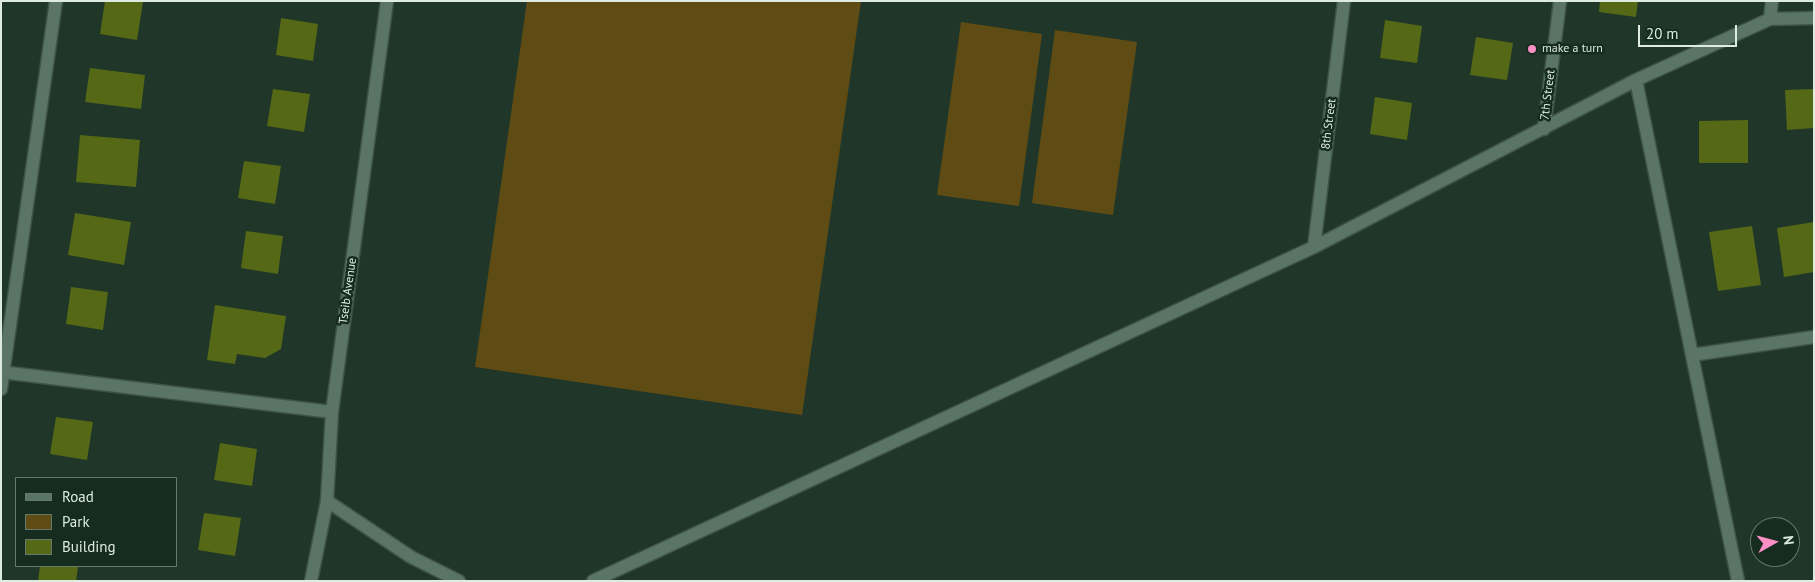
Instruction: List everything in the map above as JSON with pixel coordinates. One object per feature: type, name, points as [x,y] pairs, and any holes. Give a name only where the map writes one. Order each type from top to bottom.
[{"type":"street","points":[[1,389],[56,1]]},
{"type":"street","name":"Tseib Avenue","points":[[311,581],[327,501],[332,412],[387,1]]},
{"type":"street","name":"8th Street","points":[[1314,247],[1344,1]]},
{"type":"street","name":"7th Street","points":[[1544,129],[1560,1]]},
{"type":"street","points":[[1770,19],[1772,1]]},
{"type":"street","points":[[594,581],[1314,247],[1636,80],[1770,19],[1814,18]]},
{"type":"street","points":[[1636,80],[1738,581]]},
{"type":"street","points":[[1692,355],[1814,337]]},
{"type":"street","points":[[2,372],[332,412]]},
{"type":"street","points":[[327,501],[411,557],[459,581]]},
{"type":"green space","points":[[527,1],[861,1],[802,415],[475,367]]},
{"type":"green space","points":[[961,22],[1042,34],[1019,206],[937,195]]},
{"type":"green space","points":[[1055,30],[1137,42],[1113,215],[1032,203]]},
{"type":"building","points":[[105,1],[143,2],[137,40],[100,34]]},
{"type":"building","points":[[1600,1],[1638,1],[1636,17],[1599,12]]},
{"type":"building","points":[[281,18],[318,24],[313,61],[276,55]]},
{"type":"building","points":[[1385,20],[1422,26],[1417,63],[1380,58]]},
{"type":"building","points":[[1476,37],[1513,43],[1507,80],[1470,75]]},
{"type":"building","points":[[90,68],[145,75],[141,109],[85,102]]},
{"type":"building","points":[[273,89],[310,94],[304,132],[267,126]]},
{"type":"building","points":[[1814,89],[1814,128],[1787,130],[1785,90]]},
{"type":"building","points":[[1375,97],[1412,103],[1407,140],[1370,134]]},
{"type":"building","points":[[1748,120],[1748,163],[1699,163],[1699,121]]},
{"type":"building","points":[[80,135],[140,140],[136,187],[76,182]]},
{"type":"building","points":[[244,161],[281,166],[275,204],[238,198]]},
{"type":"building","points":[[75,213],[131,222],[124,265],[68,255]]},
{"type":"building","points":[[1814,222],[1814,272],[1784,277],[1777,228]]},
{"type":"building","points":[[1752,226],[1761,285],[1718,291],[1709,232]]},
{"type":"building","points":[[246,231],[283,236],[278,274],[241,268]]},
{"type":"building","points":[[71,287],[108,292],[103,330],[66,324]]},
{"type":"building","points":[[215,305],[286,316],[281,349],[265,358],[237,354],[235,364],[207,360]]},
{"type":"building","points":[[56,417],[93,422],[87,460],[50,454]]},
{"type":"building","points":[[220,443],[257,449],[252,486],[214,480]]},
{"type":"building","points":[[204,513],[241,518],[235,556],[198,550]]},
{"type":"building","points":[[40,567],[78,567],[76,581],[38,581]]},
{"type":"place","name":"make a turn","points":[[1532,49]]}]
